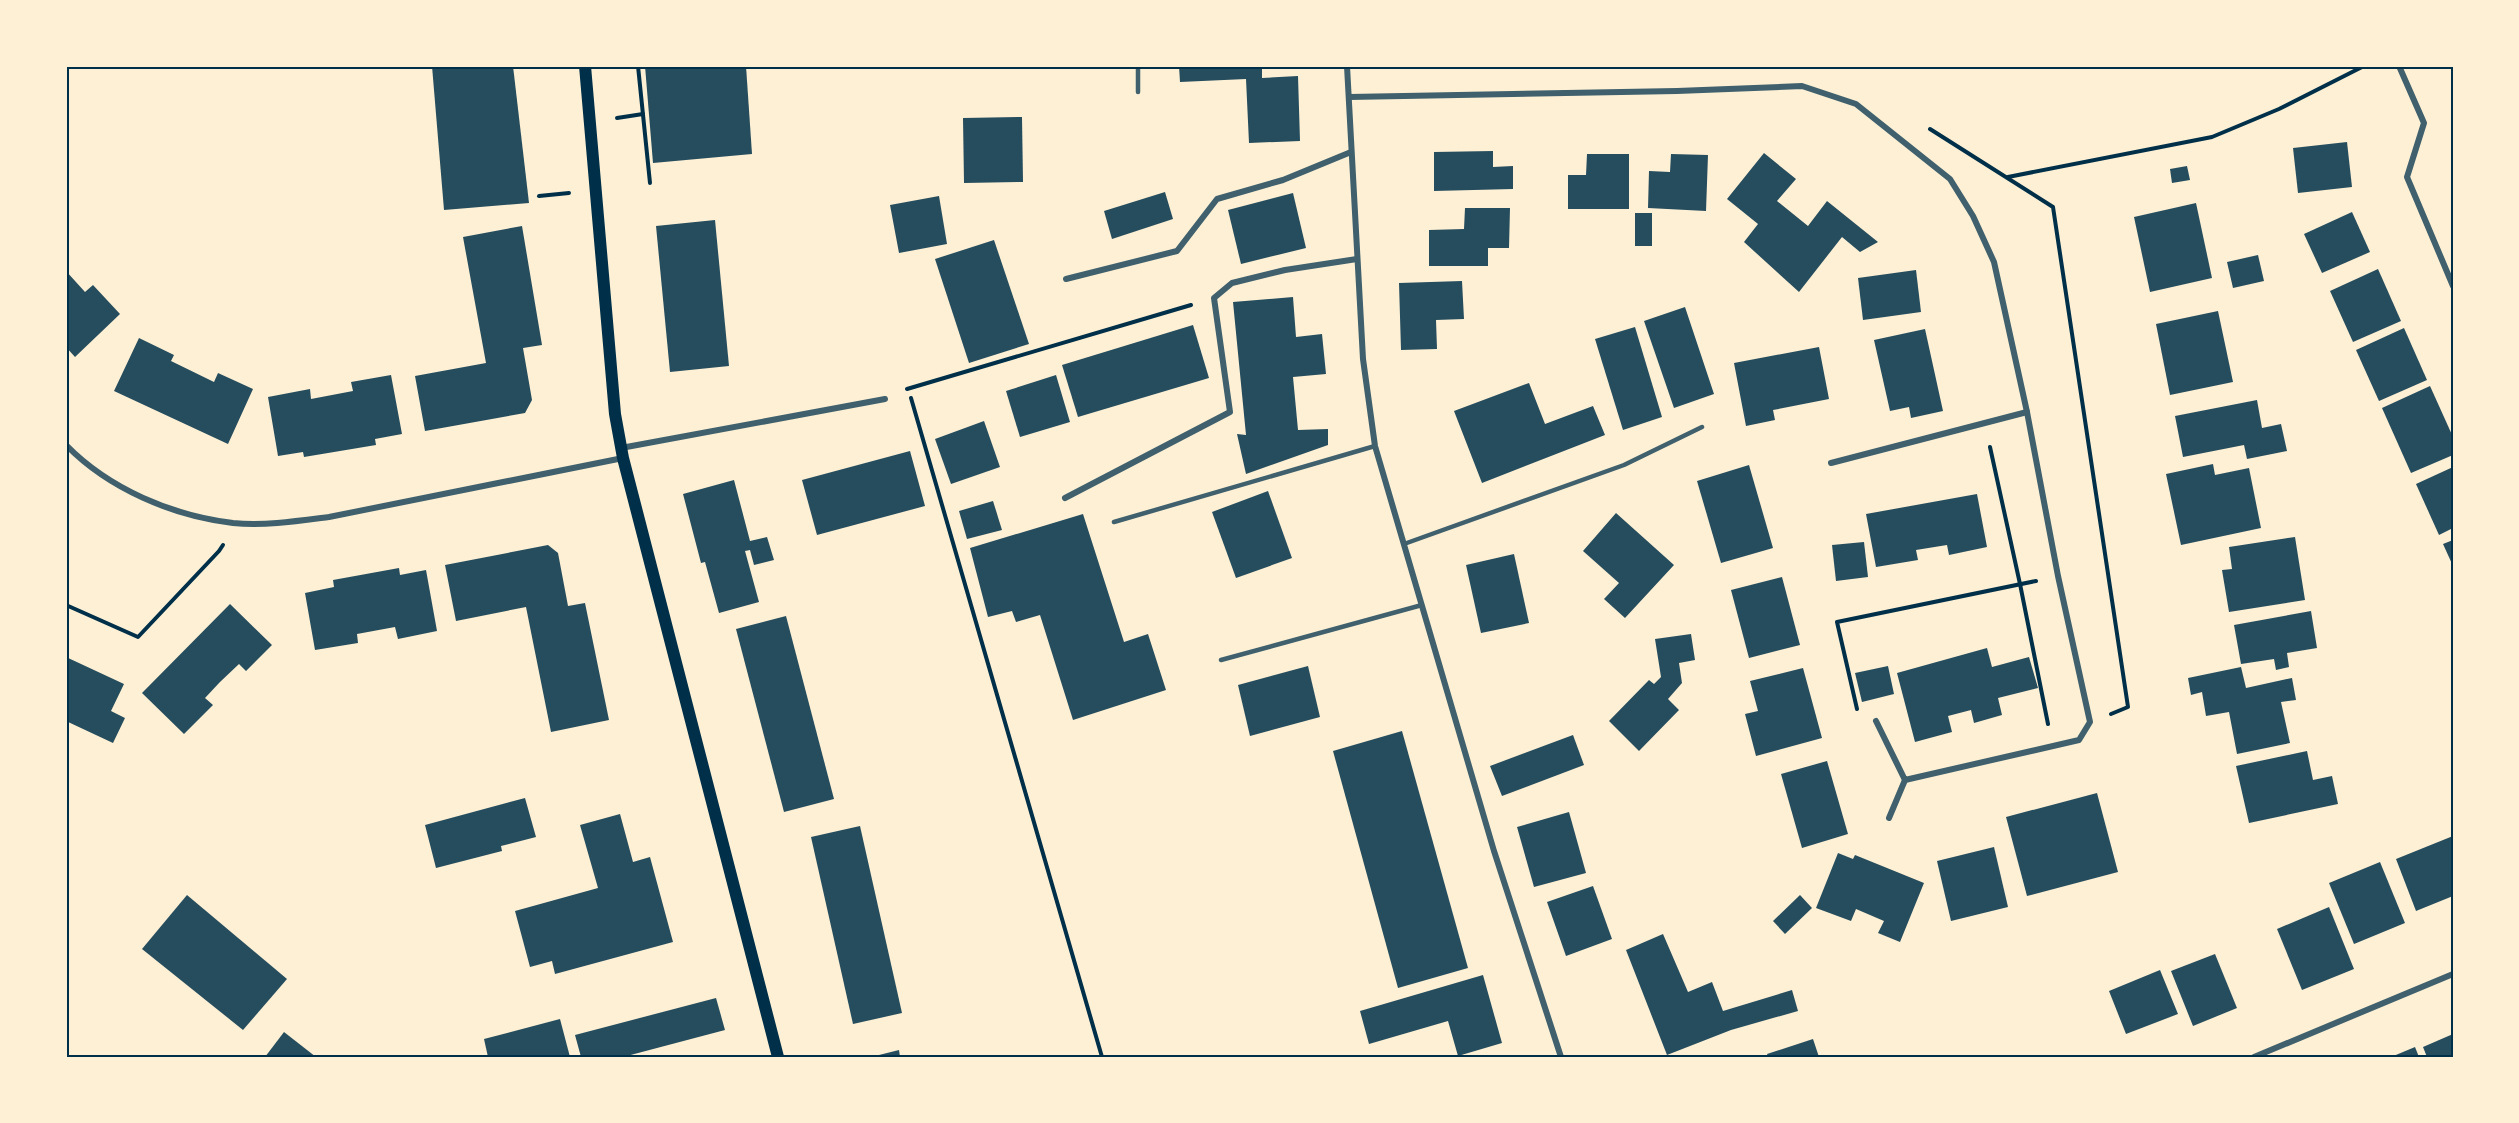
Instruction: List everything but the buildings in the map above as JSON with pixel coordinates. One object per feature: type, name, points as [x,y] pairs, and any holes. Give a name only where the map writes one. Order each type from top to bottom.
[{"type":"main road","points":[[585,66],[615,414],[622,453],[778,1057]]},
{"type":"street","points":[[1347,66],[1363,359],[1375,446],[1494,851],[1561,1057]]},
{"type":"street","points":[[2399,66],[2424,123],[2407,177],[2453,286]]},
{"type":"street","points":[[1349,97],[1677,91],[1802,86],[1856,104],[1950,179],[1973,216],[1994,261],[2090,722],[2079,740],[1905,780]]},
{"type":"street","points":[[1066,279],[1177,251],[1217,199],[1283,180],[1351,152]]},
{"type":"street","points":[[1065,498],[1230,412],[1214,298],[1232,283],[1285,270],[1357,259]]},
{"type":"street","points":[[66,445],[79,458],[114,483],[152,502],[201,517],[235,523],[280,523],[329,517],[885,399]]},
{"type":"street","points":[[1831,464],[2027,412]]},
{"type":"street","points":[[1876,721],[1905,780],[1889,818]]},
{"type":"street","points":[[2254,1057],[2453,974]]},
{"type":"lane","points":[[1138,66],[1138,92]]},
{"type":"lane","points":[[1404,544],[1624,465],[1702,427]]},
{"type":"lane","points":[[1114,522],[1375,446]]},
{"type":"lane","points":[[1221,660],[1422,605]]},
{"type":"path","points":[[638,66],[650,183]]},
{"type":"path","points":[[2007,177],[2212,137],[2279,109],[2364,66]]},
{"type":"path","points":[[1924,125],[2053,207],[2128,707],[2090,722]]},
{"type":"path","points":[[885,399],[908,388],[1214,298]]},
{"type":"path","points":[[908,388],[1102,1057]]},
{"type":"path","points":[[1984,423],[2020,584],[2052,746]]},
{"type":"path","points":[[66,605],[138,637],[219,551],[235,523]]},
{"type":"path","points":[[1876,721],[1857,711],[1837,622],[2058,576]]}]
